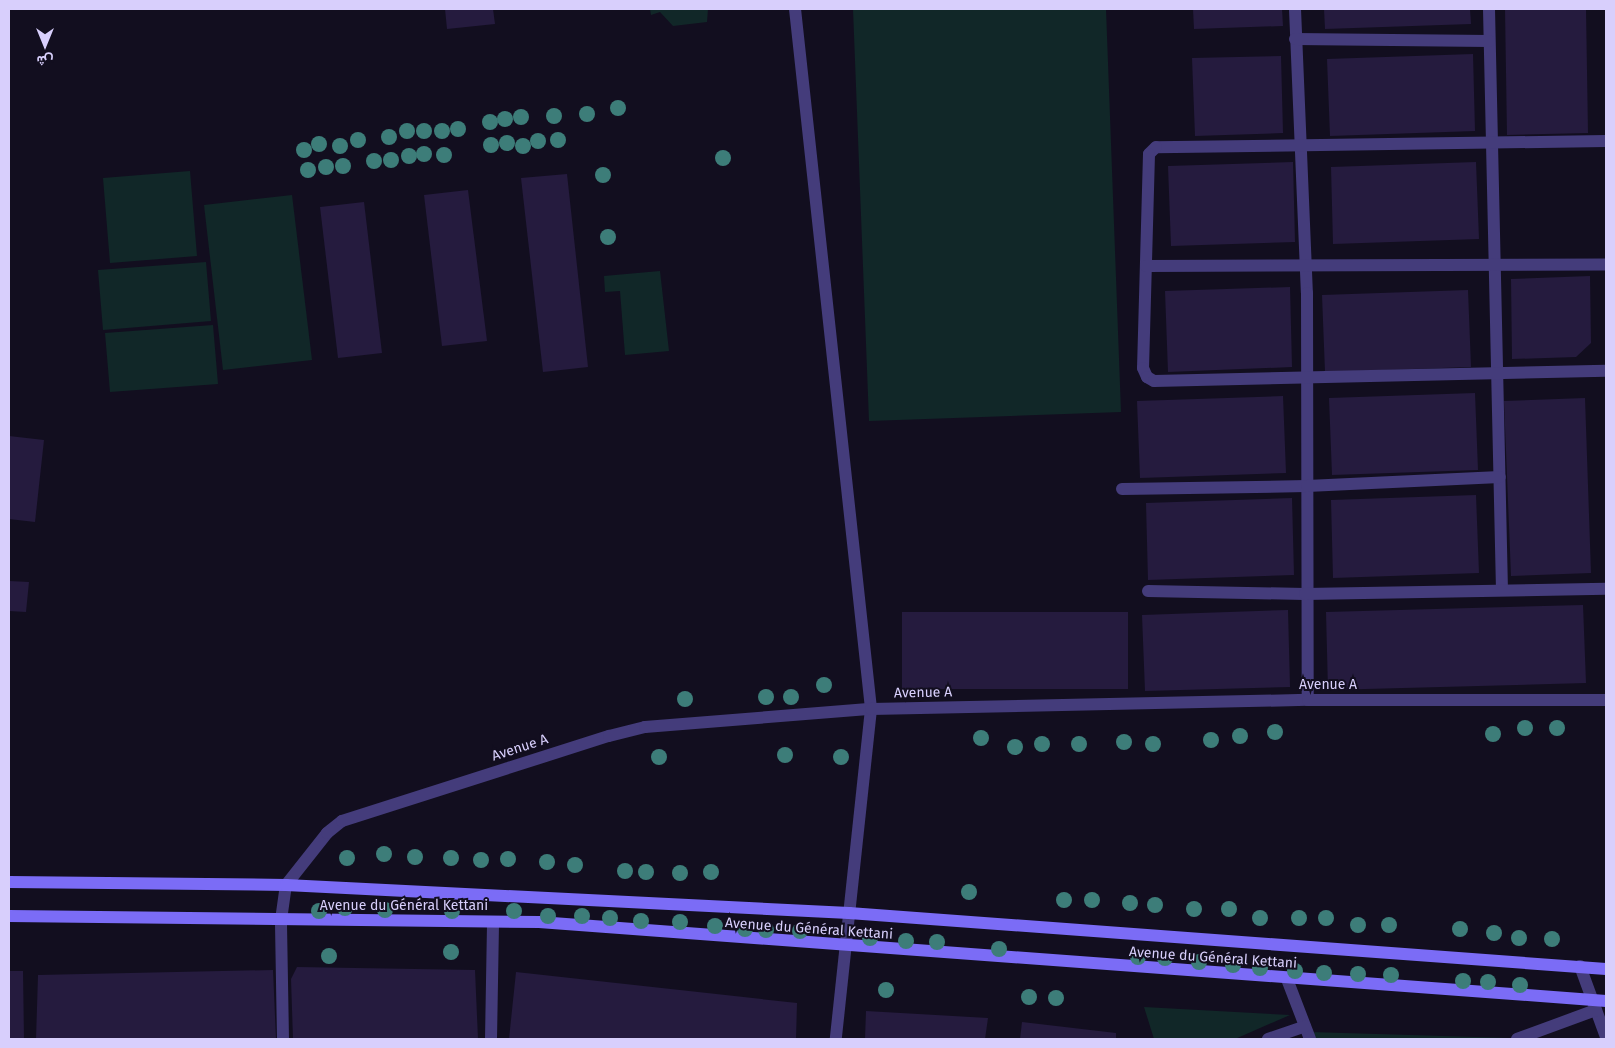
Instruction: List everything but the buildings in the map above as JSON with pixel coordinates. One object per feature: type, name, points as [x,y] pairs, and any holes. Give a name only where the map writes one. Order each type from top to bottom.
[{"type":"street","points":[[795,9],[871,709],[844,947],[836,1039]]},
{"type":"street","points":[[1294,9],[1305,265],[1307,486],[1305,594],[1308,700]]},
{"type":"street","points":[[1489,9],[1502,589]]},
{"type":"street","points":[[1295,39],[1489,41]]},
{"type":"street","points":[[1606,141],[1300,147],[1156,147],[1149,154],[1143,368],[1147,377],[1154,381],[1606,371]]},
{"type":"street","points":[[1146,266],[1606,264]]},
{"type":"street","points":[[1122,489],[1307,486],[1500,477]]},
{"type":"street","points":[[1148,591],[1305,594],[1502,589],[1606,590]]},
{"type":"street","name":"Avenue A","points":[[286,885],[312,849],[342,821],[580,744],[645,727],[871,709],[1308,700],[1606,700]]},
{"type":"street","name":"Avenue du Général Kettani","points":[[9,882],[286,885],[849,913],[1606,969]]},
{"type":"street","points":[[283,1039],[281,920],[286,885]]},
{"type":"street","name":"Avenue du Général Kettani","points":[[9,916],[539,922],[844,947],[1286,979],[1595,1005],[1606,1001]]},
{"type":"street","points":[[491,1039],[493,922]]},
{"type":"street","points":[[1580,966],[1606,1037]]},
{"type":"street","points":[[1286,979],[1310,1039]]},
{"type":"street","points":[[1517,1039],[1595,1005]]},
{"type":"street","points":[[1268,1039],[1305,1026]]},
{"type":"green space","points":[[650,9],[708,9],[707,22],[673,26],[660,12],[651,15]]},
{"type":"green space","points":[[853,9],[1106,9],[1121,412],[869,421]]},
{"type":"green space","points":[[190,171],[197,256],[110,263],[103,178]]},
{"type":"green space","points":[[292,195],[312,360],[223,370],[204,205]]},
{"type":"green space","points":[[206,262],[211,321],[103,330],[98,270]]},
{"type":"green space","points":[[660,271],[669,351],[625,355],[620,291],[605,292],[604,276]]},
{"type":"green space","points":[[213,325],[218,384],[110,392],[105,333]]},
{"type":"green space","points":[[1144,1007],[1290,1015],[1235,1039],[1154,1039]]},
{"type":"green space","points":[[1310,1032],[1510,1038],[1313,1039]]}]
